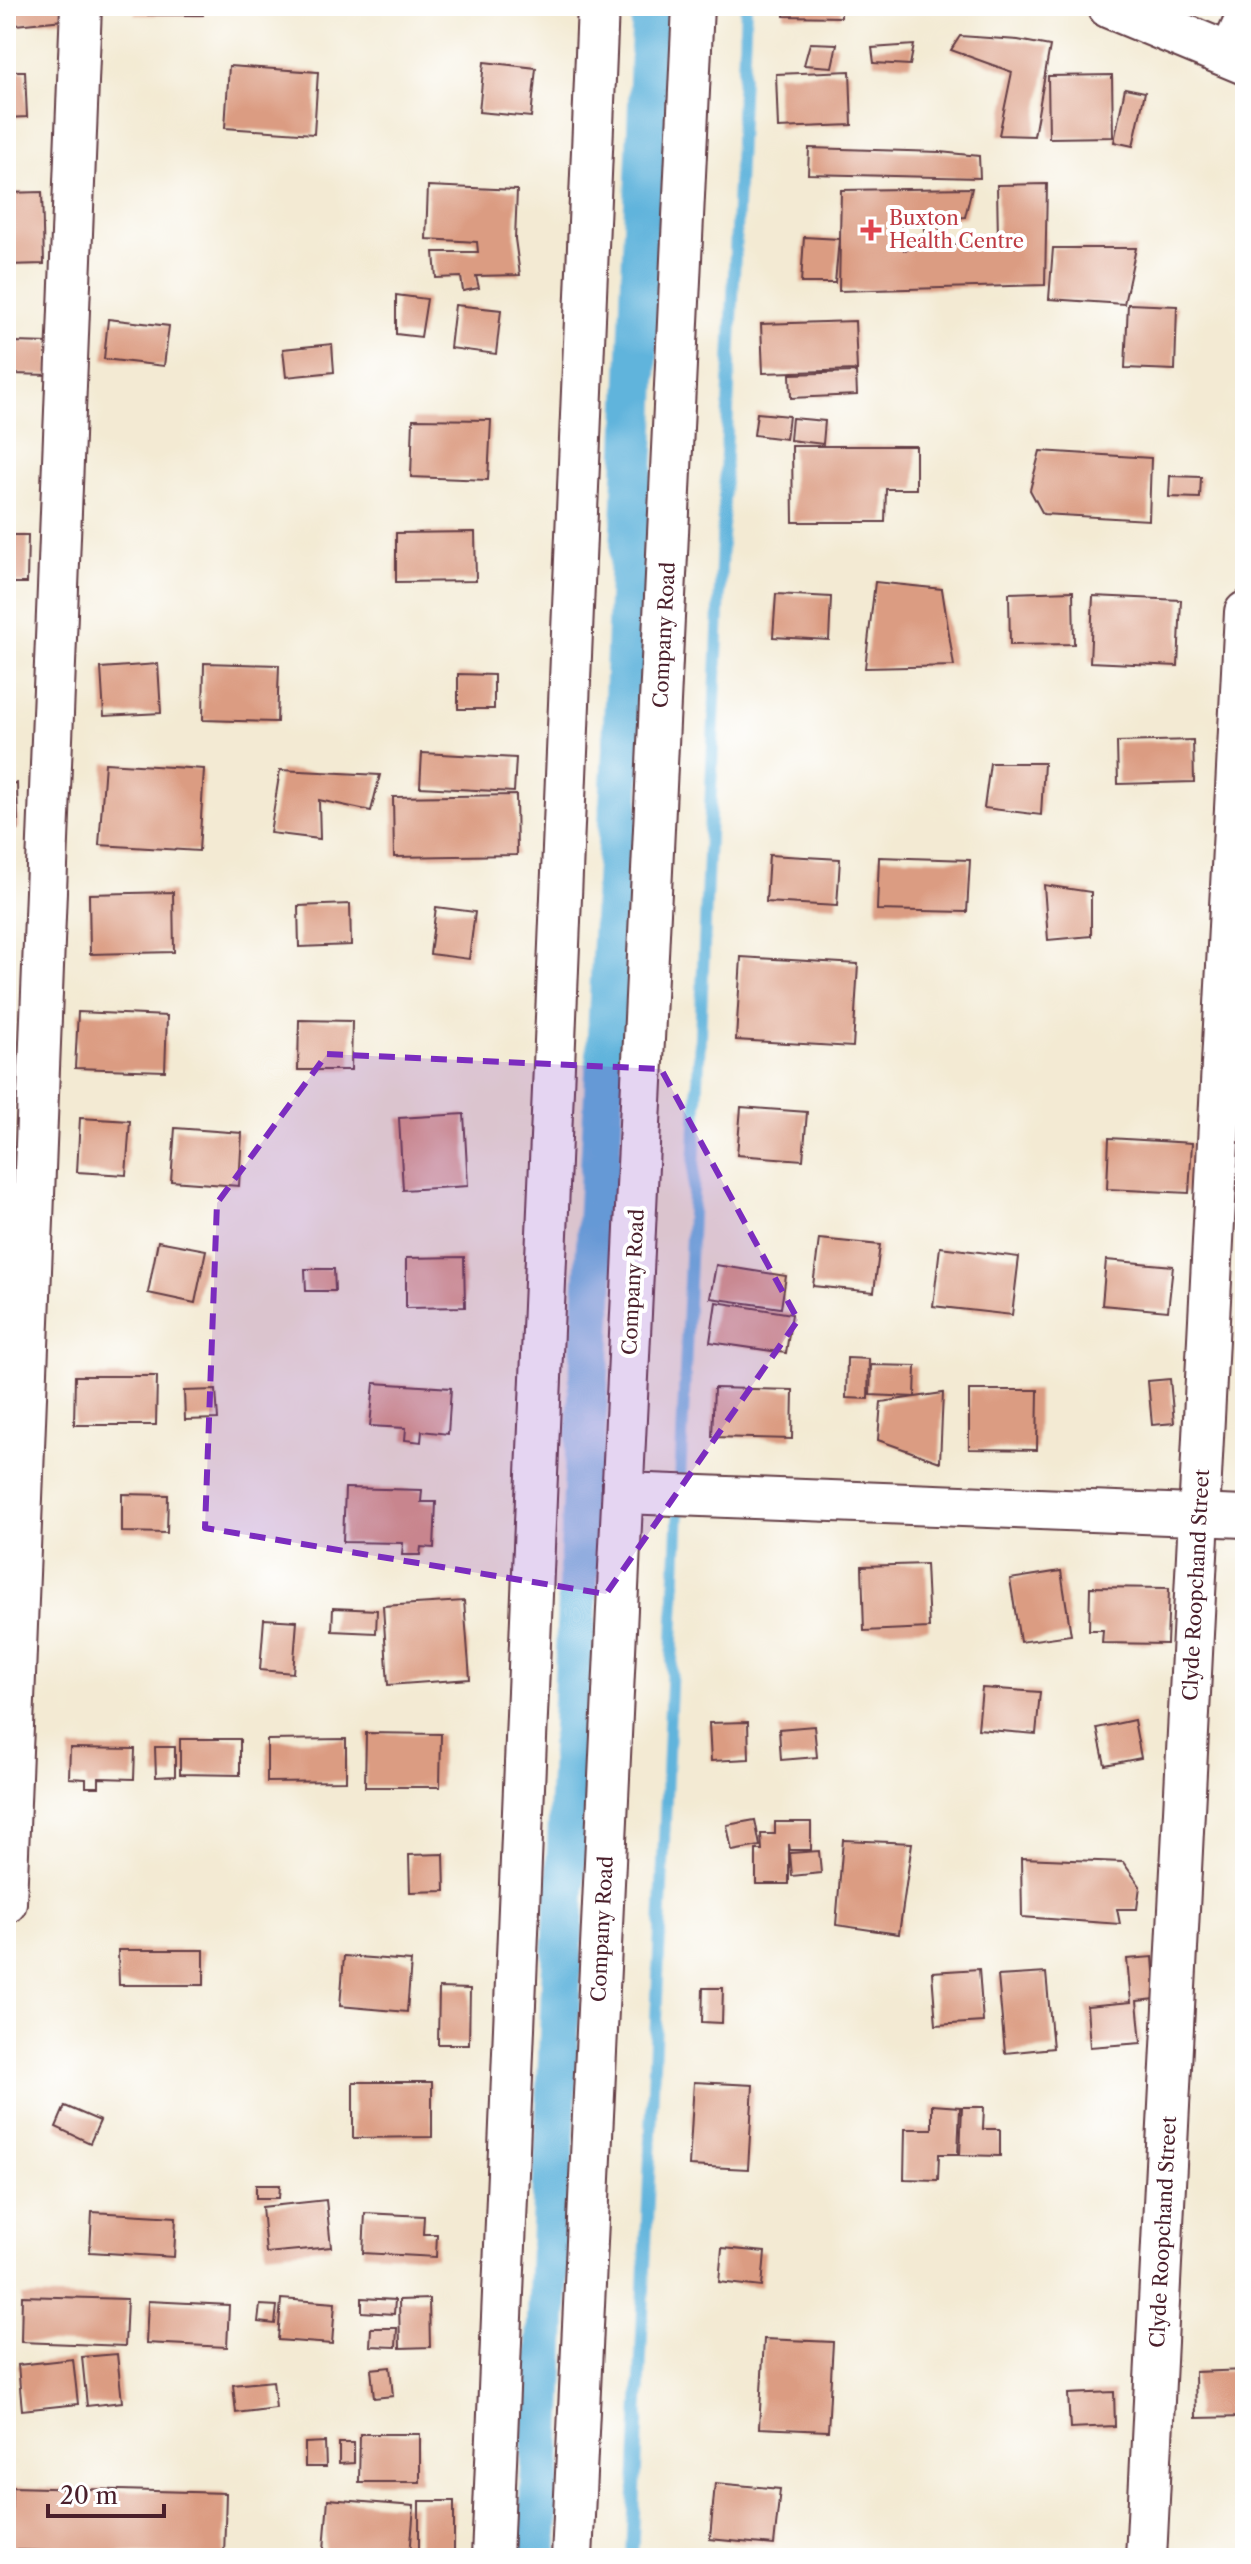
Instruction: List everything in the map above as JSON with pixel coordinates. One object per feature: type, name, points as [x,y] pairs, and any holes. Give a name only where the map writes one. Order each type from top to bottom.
[{"type":"main road","points":[[1110,6],[1240,46]]},
{"type":"street","points":[[6,1903],[81,6]]},
{"type":"street","points":[[492,2558],[598,6]]},
{"type":"street","name":"Company Road","points":[[572,2558],[693,6]]},
{"type":"street","name":"Clyde Roopchand Street","points":[[1146,2558],[1245,612]]},
{"type":"street","points":[[623,1493],[1245,1517]]},
{"type":"highlighted area","points":[[327,1054],[661,1069],[798,1320],[606,1594],[205,1528],[217,1203]]},
{"type":"building","points":[[6,6],[62,6],[63,20],[6,26]]},
{"type":"building","points":[[135,6],[203,6],[203,15],[135,15]]},
{"type":"building","points":[[784,6],[841,6],[841,17],[784,16]]},
{"type":"building","points":[[960,36],[1018,40],[1050,46],[1034,136],[999,135],[1012,72],[951,50]]},
{"type":"building","points":[[810,43],[837,44],[832,67],[804,65]]},
{"type":"building","points":[[914,45],[910,65],[874,63],[872,48]]},
{"type":"building","points":[[484,62],[536,68],[531,117],[479,112]]},
{"type":"building","points":[[229,66],[318,72],[314,134],[225,128]]},
{"type":"building","points":[[6,71],[25,71],[27,117],[6,118]]},
{"type":"building","points":[[850,71],[852,125],[778,128],[776,74]]},
{"type":"building","points":[[1112,75],[1113,137],[1049,138],[1048,76]]},
{"type":"building","points":[[1125,88],[1145,92],[1133,146],[1114,142]]},
{"type":"building","points":[[809,148],[979,156],[980,178],[808,174]]},
{"type":"building","name":"Buxton Health Centre","points":[[1047,184],[1045,285],[839,291],[841,190],[972,188],[965,217],[901,222],[904,250],[998,239],[997,185]]},
{"type":"building","points":[[428,186],[517,190],[515,239],[520,275],[476,276],[479,288],[463,291],[461,277],[436,278],[434,252],[478,252],[477,242],[426,239]]},
{"type":"building","points":[[42,192],[44,264],[6,265],[6,193]]},
{"type":"building","points":[[939,221],[942,242],[927,242],[924,223]]},
{"type":"building","points":[[804,237],[839,239],[835,283],[801,283]]},
{"type":"building","points":[[1053,248],[1136,248],[1124,304],[1049,299]]},
{"type":"building","points":[[396,295],[427,299],[421,337],[396,334]]},
{"type":"building","points":[[1128,304],[1177,306],[1175,370],[1125,368]]},
{"type":"building","points":[[455,305],[501,310],[496,354],[450,348]]},
{"type":"building","points":[[108,319],[169,326],[164,366],[104,359]]},
{"type":"building","points":[[855,321],[857,370],[763,373],[761,324]]},
{"type":"building","points":[[14,342],[50,343],[49,375],[13,374]]},
{"type":"building","points":[[332,344],[334,372],[286,377],[283,349]]},
{"type":"building","points":[[856,372],[857,395],[791,398],[790,374]]},
{"type":"building","points":[[757,413],[789,416],[786,439],[754,435]]},
{"type":"building","points":[[792,418],[825,421],[823,444],[790,440]]},
{"type":"building","points":[[413,419],[491,420],[488,480],[411,477]]},
{"type":"building","points":[[792,446],[916,446],[916,489],[886,489],[885,522],[793,522]]},
{"type":"building","points":[[1040,451],[1151,458],[1149,520],[1043,514],[1030,490]]},
{"type":"building","points":[[1170,476],[1201,477],[1200,498],[1169,497]]},
{"type":"building","points":[[475,532],[476,581],[396,582],[396,533]]},
{"type":"building","points":[[6,535],[28,535],[27,583],[6,583]]},
{"type":"building","points":[[875,582],[942,589],[954,666],[865,668]]},
{"type":"building","points":[[1073,591],[1074,644],[1010,645],[1009,593]]},
{"type":"building","points":[[776,594],[831,597],[829,640],[773,637]]},
{"type":"building","points":[[1093,596],[1181,600],[1178,666],[1090,662]]},
{"type":"building","points":[[6,657],[13,658],[11,704],[6,704]]},
{"type":"building","points":[[204,663],[279,665],[277,722],[203,720]]},
{"type":"building","points":[[158,664],[161,713],[104,716],[101,668]]},
{"type":"building","points":[[458,674],[494,675],[494,709],[458,709]]},
{"type":"building","points":[[1193,740],[1194,782],[1118,784],[1117,742]]},
{"type":"building","points":[[422,753],[516,758],[514,792],[420,787]]},
{"type":"building","points":[[105,763],[204,769],[199,851],[99,845]]},
{"type":"building","points":[[990,763],[1044,763],[1041,815],[984,808]]},
{"type":"building","points":[[280,770],[380,775],[371,811],[319,800],[320,839],[270,833]]},
{"type":"building","points":[[17,783],[18,830],[6,830],[6,784]]},
{"type":"building","points":[[516,795],[517,855],[394,857],[393,797]]},
{"type":"building","points":[[769,855],[840,859],[837,906],[766,902]]},
{"type":"building","points":[[879,857],[970,860],[967,912],[877,910]]},
{"type":"building","points":[[1044,885],[1091,892],[1091,936],[1048,940]]},
{"type":"building","points":[[173,892],[174,952],[90,954],[89,894]]},
{"type":"building","points":[[350,904],[351,945],[299,947],[298,906]]},
{"type":"building","points":[[436,907],[475,912],[469,959],[430,954]]},
{"type":"building","points":[[741,957],[858,964],[853,1047],[736,1040]]},
{"type":"building","points":[[78,1012],[167,1016],[165,1071],[75,1068]]},
{"type":"building","points":[[299,1020],[352,1021],[351,1070],[298,1070]]},
{"type":"building","points":[[741,1107],[807,1112],[803,1160],[737,1155]]},
{"type":"building","points":[[464,1114],[468,1186],[403,1190],[399,1118]]},
{"type":"building","points":[[80,1118],[130,1121],[126,1175],[77,1172]]},
{"type":"building","points":[[175,1128],[242,1133],[239,1186],[171,1181]]},
{"type":"building","points":[[1109,1138],[1192,1143],[1189,1193],[1107,1189]]},
{"type":"building","points":[[819,1239],[880,1245],[874,1292],[813,1286]]},
{"type":"building","points":[[158,1241],[206,1250],[195,1303],[148,1293]]},
{"type":"building","points":[[940,1247],[1019,1257],[1012,1315],[933,1306]]},
{"type":"building","points":[[464,1257],[465,1307],[406,1308],[406,1258]]},
{"type":"building","points":[[1106,1260],[1173,1266],[1168,1311],[1102,1305]]},
{"type":"building","points":[[716,1265],[786,1276],[781,1308],[710,1298]]},
{"type":"building","points":[[305,1269],[334,1269],[335,1291],[306,1291]]},
{"type":"building","points":[[716,1302],[792,1314],[786,1353],[710,1342]]},
{"type":"building","points":[[847,1358],[869,1359],[868,1399],[846,1398]]},
{"type":"building","points":[[871,1365],[916,1366],[915,1397],[870,1395]]},
{"type":"building","points":[[75,1376],[157,1376],[156,1425],[74,1425]]},
{"type":"building","points":[[1170,1379],[1174,1423],[1152,1425],[1148,1381]]},
{"type":"building","points":[[374,1383],[451,1388],[448,1434],[422,1431],[421,1442],[405,1440],[406,1428],[370,1426]]},
{"type":"building","points":[[714,1388],[793,1390],[792,1439],[712,1437]]},
{"type":"building","points":[[216,1390],[218,1419],[185,1420],[184,1391]]},
{"type":"building","points":[[969,1390],[1038,1390],[1037,1450],[969,1449]]},
{"type":"building","points":[[943,1393],[940,1462],[878,1440],[881,1402]]},
{"type":"building","points":[[345,1488],[422,1490],[421,1502],[436,1502],[434,1548],[421,1547],[420,1555],[402,1555],[403,1543],[343,1542]]},
{"type":"building","points":[[122,1494],[168,1495],[167,1533],[122,1532]]},
{"type":"building","points":[[926,1564],[929,1628],[864,1631],[862,1566]]},
{"type":"building","points":[[1061,1571],[1071,1635],[1020,1642],[1010,1579]]},
{"type":"building","points":[[1090,1587],[1169,1588],[1167,1644],[1102,1643],[1103,1630],[1089,1630]]},
{"type":"building","points":[[464,1601],[470,1679],[388,1685],[383,1606]]},
{"type":"building","points":[[333,1608],[377,1610],[376,1633],[332,1631]]},
{"type":"building","points":[[264,1619],[297,1621],[293,1673],[260,1670]]},
{"type":"building","points":[[982,1688],[1040,1692],[1036,1734],[978,1729]]},
{"type":"building","points":[[1134,1720],[1141,1758],[1105,1765],[1097,1728]]},
{"type":"building","points":[[748,1722],[749,1759],[711,1761],[709,1723]]},
{"type":"building","points":[[814,1726],[817,1757],[781,1760],[779,1729]]},
{"type":"building","points":[[366,1733],[441,1734],[440,1787],[365,1787]]},
{"type":"building","points":[[180,1739],[240,1739],[240,1775],[180,1774]]},
{"type":"building","points":[[346,1739],[346,1781],[267,1782],[267,1740]]},
{"type":"building","points":[[155,1747],[175,1747],[175,1776],[156,1777]]},
{"type":"building","points":[[70,1748],[135,1749],[134,1779],[99,1778],[99,1787],[86,1787],[86,1779],[69,1778]]},
{"type":"building","points":[[755,1820],[760,1846],[732,1851],[727,1825]]},
{"type":"building","points":[[775,1822],[811,1822],[811,1850],[790,1850],[789,1844],[789,1884],[756,1884],[756,1850],[762,1850],[761,1834],[775,1834]]},
{"type":"building","points":[[843,1840],[912,1843],[899,1934],[836,1925]]},
{"type":"building","points":[[819,1851],[821,1873],[792,1876],[790,1853]]},
{"type":"building","points":[[444,1854],[445,1891],[410,1892],[409,1855]]},
{"type":"building","points":[[1021,1858],[1123,1862],[1140,1886],[1137,1909],[1117,1909],[1120,1924],[1022,1917]]},
{"type":"building","points":[[118,1950],[204,1950],[204,1985],[119,1985]]},
{"type":"building","points":[[344,1956],[411,1961],[407,2012],[340,2006]]},
{"type":"building","points":[[1153,1957],[1156,1999],[1137,2001],[1141,2043],[1090,2047],[1087,2006],[1131,2002],[1127,1959]]},
{"type":"building","points":[[979,1969],[983,2022],[936,2025],[932,1972]]},
{"type":"building","points":[[1046,1973],[1053,2048],[1005,2053],[998,1976]]},
{"type":"building","points":[[439,1988],[470,1989],[469,2044],[438,2044]]},
{"type":"building","points":[[703,1988],[723,1988],[722,2023],[702,2022]]},
{"type":"building","points":[[353,2082],[432,2082],[432,2137],[353,2138]]},
{"type":"building","points":[[694,2082],[753,2085],[748,2169],[689,2166]]},
{"type":"building","points":[[932,2105],[960,2107],[958,2154],[939,2154],[938,2180],[904,2179],[905,2129],[932,2129]]},
{"type":"building","points":[[65,2106],[100,2121],[90,2143],[56,2127]]},
{"type":"building","points":[[962,2107],[984,2107],[983,2129],[1000,2129],[1000,2156],[960,2155]]},
{"type":"building","points":[[256,2185],[280,2185],[279,2198],[256,2198]]},
{"type":"building","points":[[326,2200],[331,2247],[266,2253],[262,2207]]},
{"type":"building","points":[[92,2212],[176,2217],[174,2257],[90,2252]]},
{"type":"building","points":[[365,2213],[424,2216],[423,2234],[437,2234],[436,2257],[363,2253]]},
{"type":"building","points":[[722,2248],[765,2252],[762,2287],[719,2282]]},
{"type":"building","points":[[22,2296],[127,2299],[125,2346],[21,2342]]},
{"type":"building","points":[[362,2298],[395,2300],[394,2314],[362,2312]]},
{"type":"building","points":[[281,2299],[335,2303],[332,2344],[278,2340]]},
{"type":"building","points":[[429,2299],[430,2347],[400,2348],[399,2300]]},
{"type":"building","points":[[148,2301],[229,2305],[227,2347],[146,2343]]},
{"type":"building","points":[[260,2305],[277,2306],[275,2324],[258,2322]]},
{"type":"building","points":[[371,2328],[397,2328],[396,2347],[370,2346]]},
{"type":"building","points":[[764,2339],[833,2342],[828,2431],[759,2428]]},
{"type":"building","points":[[117,2354],[122,2402],[87,2406],[82,2357]]},
{"type":"building","points":[[73,2359],[78,2404],[22,2410],[18,2365]]},
{"type":"building","points":[[390,2367],[393,2396],[374,2398],[371,2369]]},
{"type":"building","points":[[1245,2370],[1245,2417],[1196,2418],[1195,2372]]},
{"type":"building","points":[[273,2381],[276,2408],[236,2413],[233,2385]]},
{"type":"building","points":[[1114,2392],[1115,2426],[1070,2428],[1068,2394]]},
{"type":"building","points":[[360,2434],[420,2434],[420,2482],[359,2482]]},
{"type":"building","points":[[325,2442],[326,2467],[305,2467],[305,2443]]},
{"type":"building","points":[[339,2443],[354,2443],[354,2463],[339,2464]]},
{"type":"building","points":[[715,2483],[780,2489],[774,2545],[710,2539]]},
{"type":"building","points":[[12,2487],[226,2493],[224,2556],[10,2550]]},
{"type":"building","points":[[328,2499],[414,2506],[410,2556],[324,2550]]},
{"type":"building","points":[[419,2501],[454,2501],[454,2557],[419,2558]]},
{"type":"waterway","points":[[537,2558],[577,1606],[622,750],[652,6]]},
{"type":"waterway","points":[[632,2558],[746,6]]},
{"type":"place","name":"Buxton Health Centre","points":[[871,230]]}]
